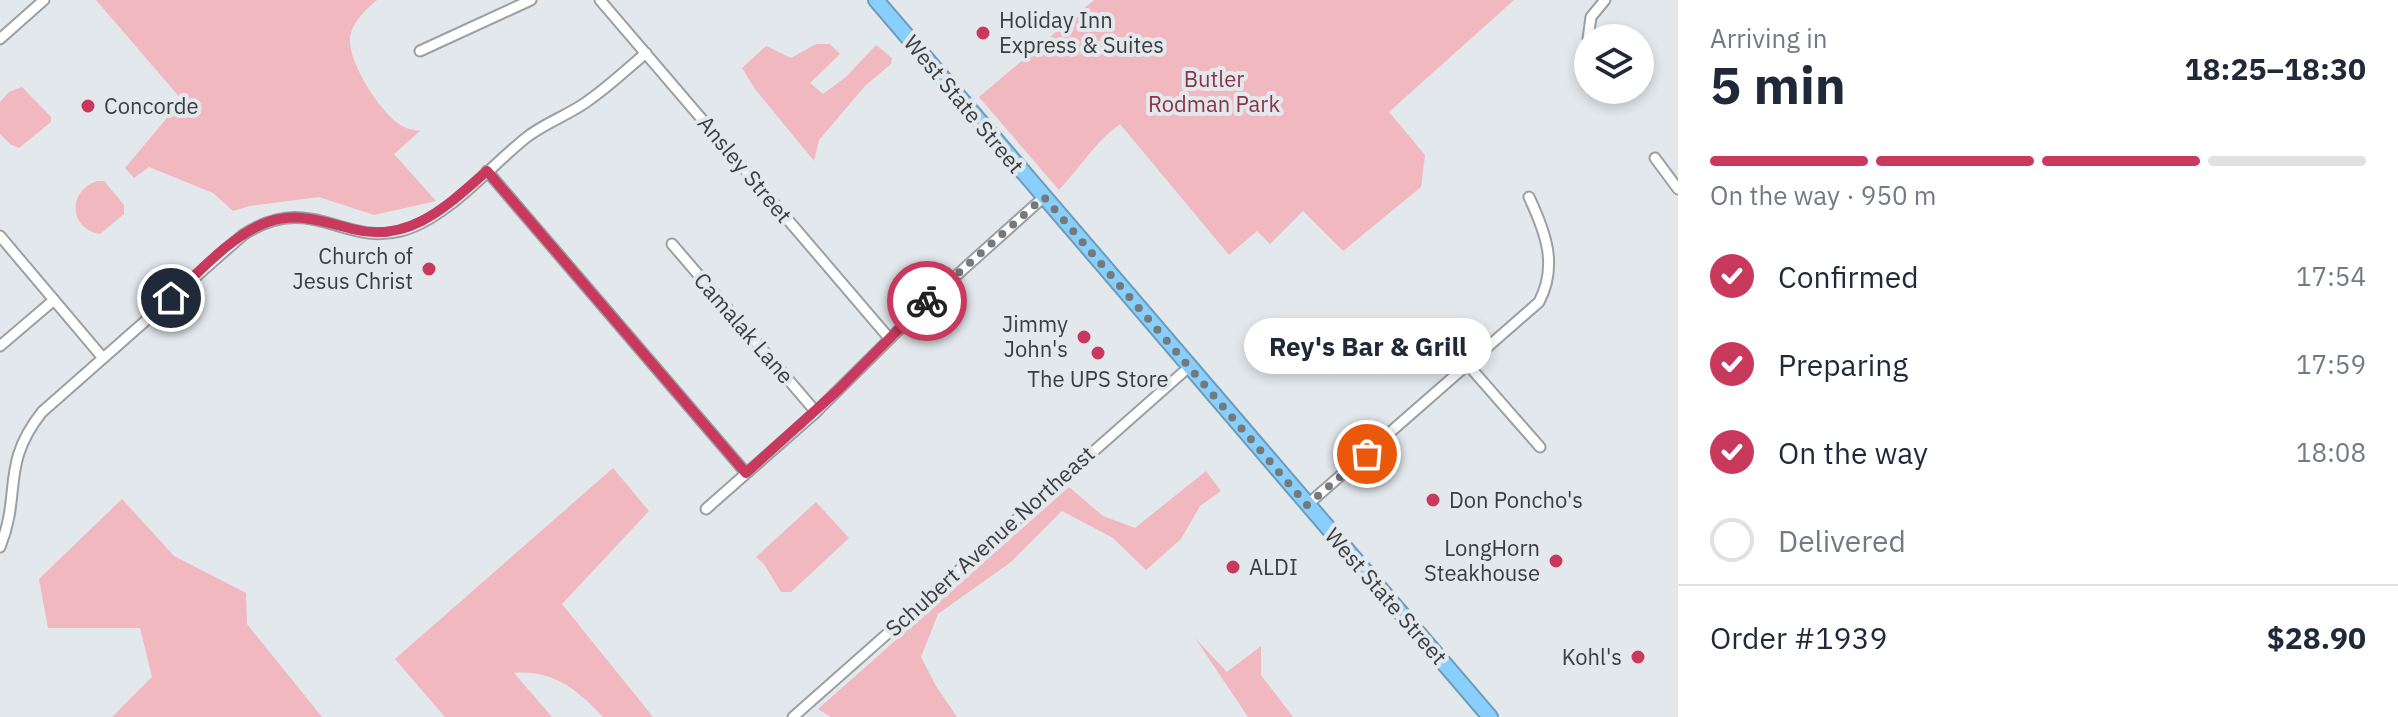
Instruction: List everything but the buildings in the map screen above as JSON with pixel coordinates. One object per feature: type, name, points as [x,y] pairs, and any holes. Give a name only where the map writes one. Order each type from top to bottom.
[{"type":"highway","name":"West State Street","points":[[876,0],[1490,717]]},
{"type":"street","points":[[0,39],[44,0]]},
{"type":"street","points":[[420,51],[531,0]]},
{"type":"street","name":"Ansley Street","points":[[600,0],[889,338]]},
{"type":"street","points":[[1590,24],[1591,17],[1605,0]]},
{"type":"street","points":[[0,547],[10,466],[22,436],[42,412],[234,241],[257,226],[298,217],[319,219],[360,231],[398,232],[427,220],[535,131],[586,102],[646,53]]},
{"type":"street","points":[[1655,158],[1678,189]]},
{"type":"street","points":[[487,171],[746,473]]},
{"type":"street","points":[[706,509],[816,412],[889,338],[1044,197]]},
{"type":"street","points":[[1307,505],[1539,302],[1548,283],[1549,252],[1529,197]]},
{"type":"street","points":[[0,236],[103,358]]},
{"type":"street","name":"Camalak Lane","points":[[672,244],[816,412]]},
{"type":"street","points":[[0,346],[54,300]]},
{"type":"street","points":[[1469,366],[1540,447]]},
{"type":"street","name":"Schubert Avenue Northeast","points":[[793,717],[1189,367]]},
{"type":"green space","points":[[96,0],[377,0],[355,23],[350,41],[351,51],[361,75],[385,111],[402,126],[420,131],[394,154],[436,201],[374,215],[319,197],[233,211],[213,193],[149,167],[134,178],[125,168],[182,100]]},
{"type":"green space","name":"Butler Rodman Park","points":[[1094,0],[1514,0],[1389,112],[1425,155],[1421,187],[1343,251],[1303,211],[1270,244],[1257,231],[1229,255],[1120,124],[1095,147],[1059,190],[979,97]]},
{"type":"green space","points":[[816,44],[830,44],[840,54],[810,83],[823,94],[846,77],[876,45],[892,58],[891,64],[865,86],[819,140],[814,161],[755,89],[742,68],[766,46],[791,58]]},
{"type":"green space","points":[[22,87],[51,117],[51,122],[19,148],[0,134],[0,102],[9,92]]},
{"type":"green space","points":[[97,181],[104,181],[124,205],[124,214],[100,234],[82,225],[76,209],[80,193]]},
{"type":"green space","points":[[613,468],[649,511],[562,604],[653,717],[603,717],[563,683],[540,674],[514,673],[552,717],[445,717],[395,659]]},
{"type":"green space","points":[[1206,471],[1221,491],[1200,506],[1181,539],[1146,570],[1113,538],[1062,511],[1011,562],[938,614],[921,657],[957,717],[831,717],[818,709],[1069,487],[1103,516],[1135,528]]},
{"type":"green space","points":[[122,499],[174,556],[246,593],[247,624],[322,717],[112,717],[152,677],[140,628],[48,628],[39,579]]},
{"type":"green space","points":[[816,502],[849,538],[791,592],[781,592],[764,564],[756,557]]},
{"type":"green space","points":[[1195,638],[1227,672],[1261,646],[1261,675],[1293,717],[1248,717]]},
{"type":"way so far","points":[[927,301],[1044,197],[1307,505],[1367,454]]},
{"type":"place","name":"Holiday Inn Express & Suites","points":[[983,33]]},
{"type":"place","name":"Concorde","points":[[88,106]]},
{"type":"place","name":"Church of Jesus Christ","points":[[429,269]]},
{"type":"place","name":"Jimmy John's","points":[[1084,337]]},
{"type":"place","name":"The UPS Store","points":[[1098,353]]},
{"type":"place","name":"Rey's Bar & Grill","points":[[1367,454]]},
{"type":"place","name":"Don Poncho's","points":[[1433,500]]},
{"type":"place","name":"LongHorn Steakhouse","points":[[1556,561]]},
{"type":"place","name":"ALDI","points":[[1233,567]]},
{"type":"place","name":"Kohl's","points":[[1638,657]]},
{"type":"route","points":[[171,298],[234,241],[257,226],[298,217],[319,219],[371,233],[398,232],[427,220],[487,171],[746,473],[816,412],[927,301]]}]
